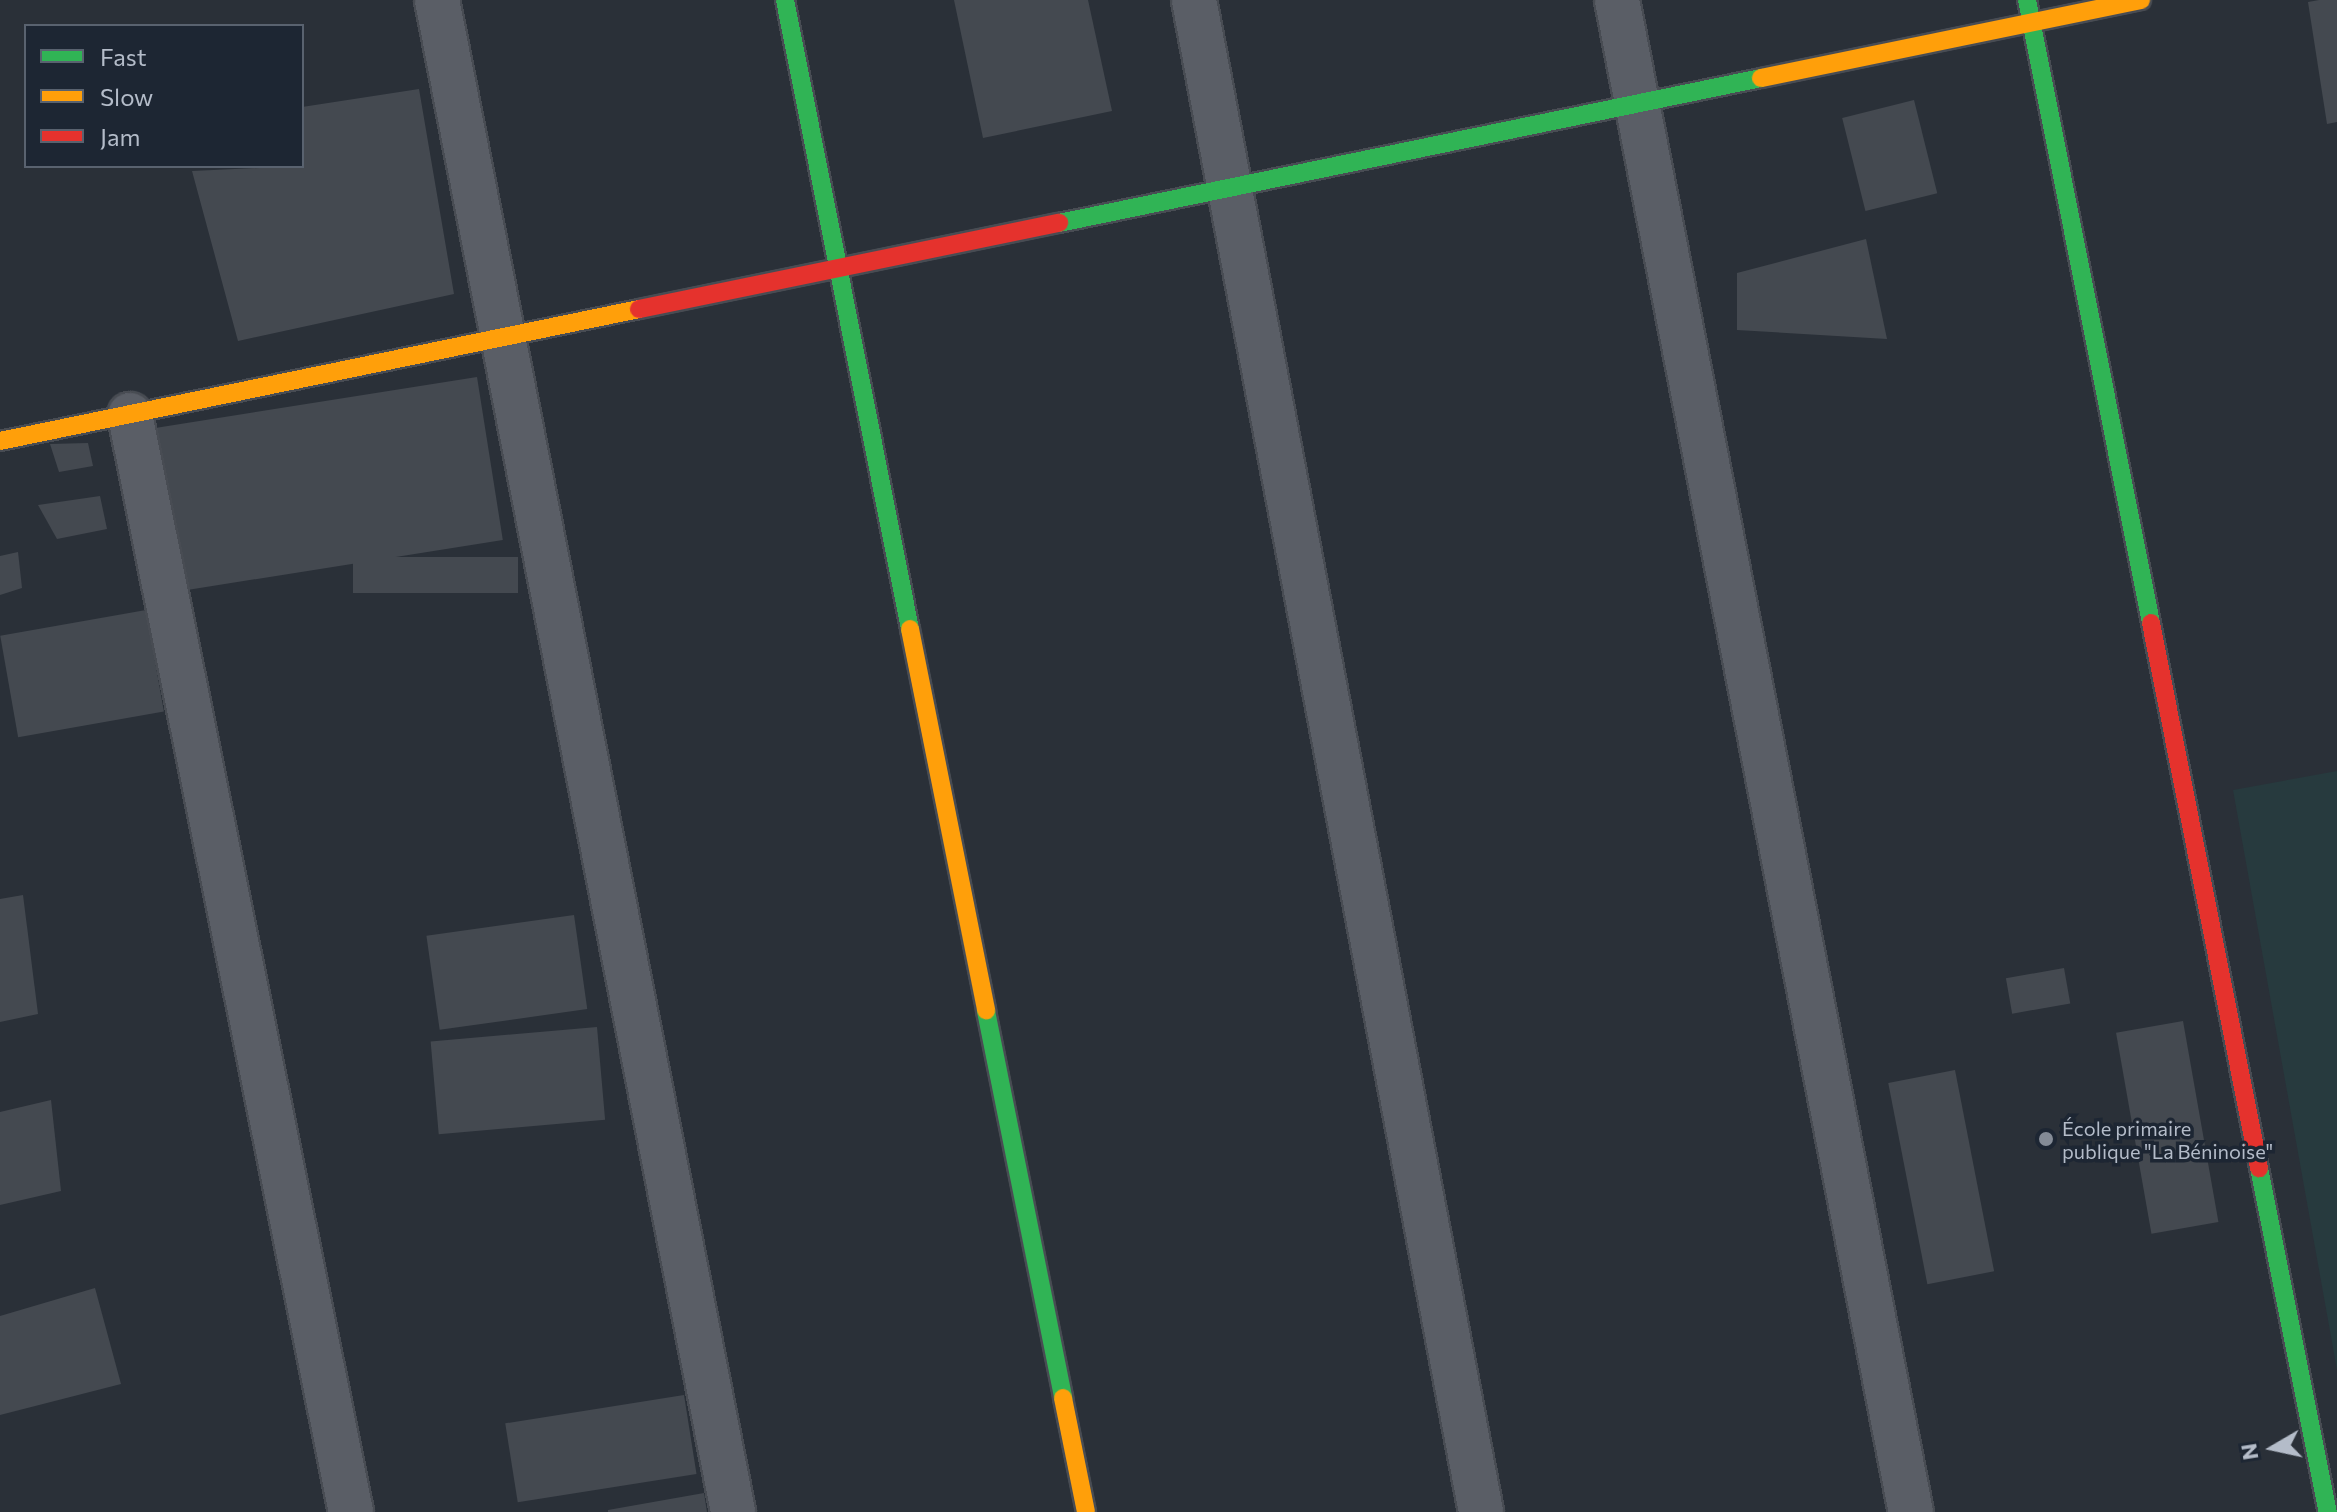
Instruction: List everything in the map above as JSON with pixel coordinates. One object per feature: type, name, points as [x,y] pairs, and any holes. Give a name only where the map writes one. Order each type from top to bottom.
[{"type":"street","points":[[437,0],[733,1512]]},
{"type":"street","points":[[785,0],[1086,1512]]},
{"type":"street","points":[[1194,0],[1481,1512]]},
{"type":"street","points":[[1617,0],[1911,1512]]},
{"type":"street","points":[[2027,0],[2328,1512]]},
{"type":"street","points":[[0,441],[2141,0]]},
{"type":"street","points":[[130,415],[351,1512]]},
{"type":"green space","points":[[2337,771],[2337,1370],[2233,790]]},
{"type":"building","points":[[954,0],[1088,0],[1112,111],[983,138]]},
{"type":"building","points":[[2337,0],[2337,122],[2327,124],[2308,2]]},
{"type":"building","points":[[419,89],[454,294],[238,341],[192,171],[304,168],[304,107]]},
{"type":"building","points":[[1914,100],[1937,193],[1865,211],[1842,118]]},
{"type":"building","points":[[1866,239],[1887,339],[1737,330],[1737,273]]},
{"type":"building","points":[[477,377],[503,540],[178,591],[152,428]]},
{"type":"building","points":[[88,443],[93,466],[59,472],[50,444]]},
{"type":"building","points":[[100,496],[107,529],[57,539],[38,505]]},
{"type":"building","points":[[18,552],[22,588],[0,595],[0,556]]},
{"type":"building","points":[[353,557],[518,557],[518,593],[353,593]]},
{"type":"building","points":[[146,610],[164,711],[18,737],[0,636]]},
{"type":"building","points":[[23,895],[38,1014],[0,1022],[0,899]]},
{"type":"building","points":[[574,915],[587,1009],[440,1030],[426,936]]},
{"type":"building","points":[[2064,968],[2070,1003],[2012,1014],[2006,978]]},
{"type":"building","points":[[2183,1021],[2218,1222],[2151,1234],[2116,1033]]},
{"type":"building","points":[[597,1027],[605,1120],[439,1134],[431,1042]]},
{"type":"building","points":[[1955,1070],[1994,1271],[1927,1284],[1888,1083]]},
{"type":"building","points":[[51,1100],[61,1191],[0,1205],[0,1112]]},
{"type":"building","points":[[95,1288],[121,1384],[0,1415],[0,1316]]},
{"type":"building","points":[[684,1395],[697,1474],[518,1502],[505,1423]]},
{"type":"building","points":[[704,1493],[707,1512],[608,1512],[608,1510]]},
{"type":"traffic: fast","points":[[785,0],[910,629]]},
{"type":"traffic: fast","points":[[2027,0],[2151,623]]},
{"type":"traffic: fast","points":[[1059,223],[1761,78]]},
{"type":"traffic: fast","points":[[986,1011],[1063,1398]]},
{"type":"traffic: fast","points":[[2259,1168],[2328,1512]]},
{"type":"traffic: slow","points":[[1761,78],[2141,0]]},
{"type":"traffic: slow","points":[[0,441],[639,309]]},
{"type":"traffic: slow","points":[[910,629],[986,1011]]},
{"type":"traffic: slow","points":[[1063,1398],[1086,1512]]},
{"type":"traffic: jam","points":[[639,309],[1059,223]]},
{"type":"traffic: jam","points":[[2151,623],[2259,1168]]},
{"type":"place","name":"École primaire publique \"La Béninoise\"","points":[[2046,1139]]}]
